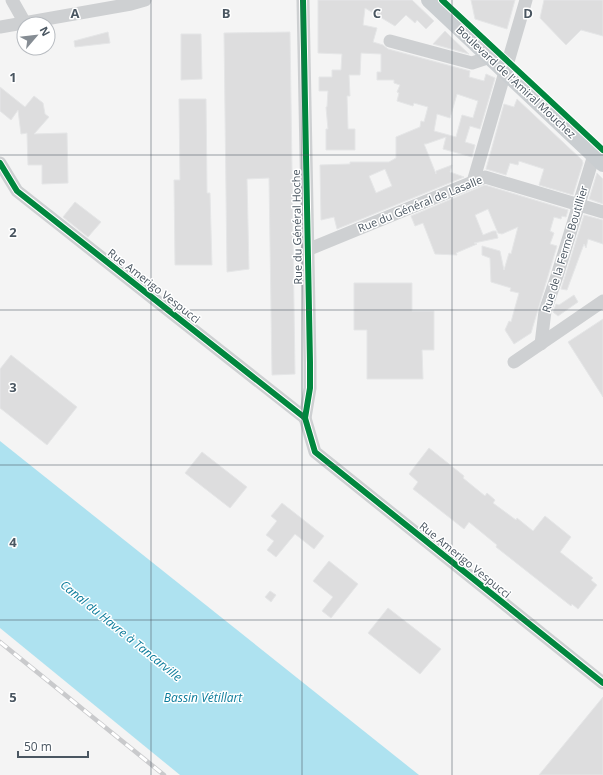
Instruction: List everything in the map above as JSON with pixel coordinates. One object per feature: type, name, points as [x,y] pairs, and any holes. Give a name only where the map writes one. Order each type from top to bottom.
[{"type":"main road","name":"Boulevard de l'Amiral Mouchez","points":[[429,0],[488,56],[507,67],[598,160]]},
{"type":"street","points":[[12,0],[21,16]]},
{"type":"street","points":[[56,17],[131,4],[145,0]]},
{"type":"street","name":"Rue du Général Hoche","points":[[303,0],[310,388],[305,418],[315,452]]},
{"type":"street","points":[[473,182],[526,0]]},
{"type":"street","points":[[0,27],[16,24]]},
{"type":"street","points":[[390,41],[472,63],[488,56]]},
{"type":"street","name":"Rue de la Ferme Boutillier","points":[[541,344],[545,311],[578,205],[598,160]]},
{"type":"street","name":"Rue Amerigo Vespucci","points":[[0,163],[17,191],[305,418]]},
{"type":"street","name":"Rue du Général de Lasalle","points":[[307,250],[485,177],[603,212]]},
{"type":"street","points":[[514,362],[603,301]]},
{"type":"street","name":"Rue Amerigo Vespucci","points":[[315,452],[603,683]]},
{"type":"water","name":"Bassin Vétillart","points":[[0,441],[419,775],[180,775],[0,628]]},
{"type":"building","points":[[318,0],[412,0],[434,21],[426,29],[417,20],[415,23],[406,15],[395,26],[365,8],[363,25],[377,28],[373,42],[383,45],[388,49],[470,71],[469,77],[484,81],[486,74],[495,78],[480,129],[470,126],[465,142],[475,145],[472,157],[443,149],[446,137],[424,144],[436,174],[436,171],[452,165],[450,172],[464,177],[337,229],[334,217],[321,220],[320,165],[350,164],[350,162],[389,162],[396,158],[396,137],[420,127],[421,121],[424,122],[428,107],[414,103],[413,106],[397,101],[399,93],[397,92],[400,85],[394,83],[394,80],[377,80],[377,72],[381,72],[381,54],[361,53],[360,75],[349,75],[350,96],[347,96],[348,129],[355,129],[355,150],[326,150],[326,129],[328,129],[326,107],[328,91],[319,91],[319,77],[332,77],[332,70],[341,70],[342,54],[318,53]],"holes":[[[457,94],[478,101],[473,118],[462,115],[456,137],[434,131],[437,114],[450,118]],[[385,169],[392,186],[376,193],[369,176]]]},
{"type":"building","points":[[471,0],[515,0],[507,29],[475,19]]},
{"type":"building","points":[[544,0],[603,0],[603,36],[581,30],[566,45],[540,18]]},
{"type":"building","points":[[445,31],[453,39],[469,54],[433,44]]},
{"type":"building","points":[[108,32],[110,43],[75,47],[74,41]]},
{"type":"building","points":[[290,32],[295,374],[272,375],[269,178],[247,179],[249,269],[227,272],[224,33]]},
{"type":"building","points":[[181,34],[201,34],[202,79],[181,80]]},
{"type":"building","points":[[0,87],[25,107],[34,96],[43,103],[45,114],[49,117],[34,134],[67,133],[68,183],[42,184],[42,165],[28,165],[27,133],[21,134],[18,110],[11,120],[0,111]]},
{"type":"building","points":[[179,99],[206,99],[207,193],[210,193],[212,265],[175,265],[174,180],[180,180]]},
{"type":"building","points":[[517,99],[582,160],[583,163],[573,195],[539,185],[544,169],[519,161],[518,165],[510,163],[506,175],[486,169],[504,104],[514,107]]},
{"type":"building","points":[[597,173],[603,179],[603,204],[589,199]]},
{"type":"building","points":[[485,185],[568,210],[566,217],[562,216],[561,219],[554,217],[550,231],[554,233],[550,244],[557,246],[531,333],[514,344],[505,330],[509,321],[511,322],[519,293],[510,291],[511,288],[491,282],[490,258],[482,255],[482,246],[500,251],[504,270],[509,253],[511,254],[518,227],[502,234],[498,233],[488,209],[475,215],[483,235],[496,231],[498,238],[474,243],[477,244],[456,253],[457,255],[435,254],[423,223],[415,226],[411,216]]},
{"type":"building","points":[[75,202],[101,222],[88,237],[63,217]]},
{"type":"building","points":[[584,215],[603,220],[603,244],[588,239],[586,248],[584,244],[567,290],[561,289]]},
{"type":"building","points":[[354,283],[412,283],[412,311],[434,311],[434,350],[422,350],[423,379],[367,379],[367,330],[354,330]]},
{"type":"building","points":[[574,295],[578,302],[558,316],[553,312],[556,304],[559,305]]},
{"type":"building","points":[[603,319],[603,397],[568,342]]},
{"type":"building","points":[[11,355],[77,407],[47,445],[0,408],[0,369]]},
{"type":"building","points":[[429,448],[464,476],[463,478],[485,496],[487,493],[495,500],[493,503],[516,520],[517,518],[533,531],[545,516],[571,537],[560,552],[593,578],[591,580],[597,585],[578,609],[572,604],[571,606],[496,547],[497,545],[469,522],[464,529],[413,489],[418,482],[409,474]]},
{"type":"building","points":[[202,452],[247,487],[230,508],[185,473]]},
{"type":"building","points":[[282,503],[324,536],[314,549],[295,534],[276,557],[267,550],[274,541],[266,535],[277,521],[271,516]]},
{"type":"building","points":[[329,561],[358,584],[331,618],[322,611],[333,597],[313,581]]},
{"type":"building","points":[[270,591],[276,595],[271,602],[265,597]]},
{"type":"building","points":[[388,608],[441,649],[420,674],[368,633]]},
{"type":"building","points":[[603,697],[603,775],[539,775]]},
{"type":"railway","points":[[0,642],[164,775]]},
{"type":"cycle path","points":[[303,0],[310,362],[310,388],[305,418],[315,452],[603,683]]},
{"type":"cycle path","points":[[442,0],[603,150]]},
{"type":"cycle path","points":[[0,163],[17,191],[305,418]]},
{"type":"water label","name":"Canal du Havre à Tancarville","points":[[121,631]]}]
